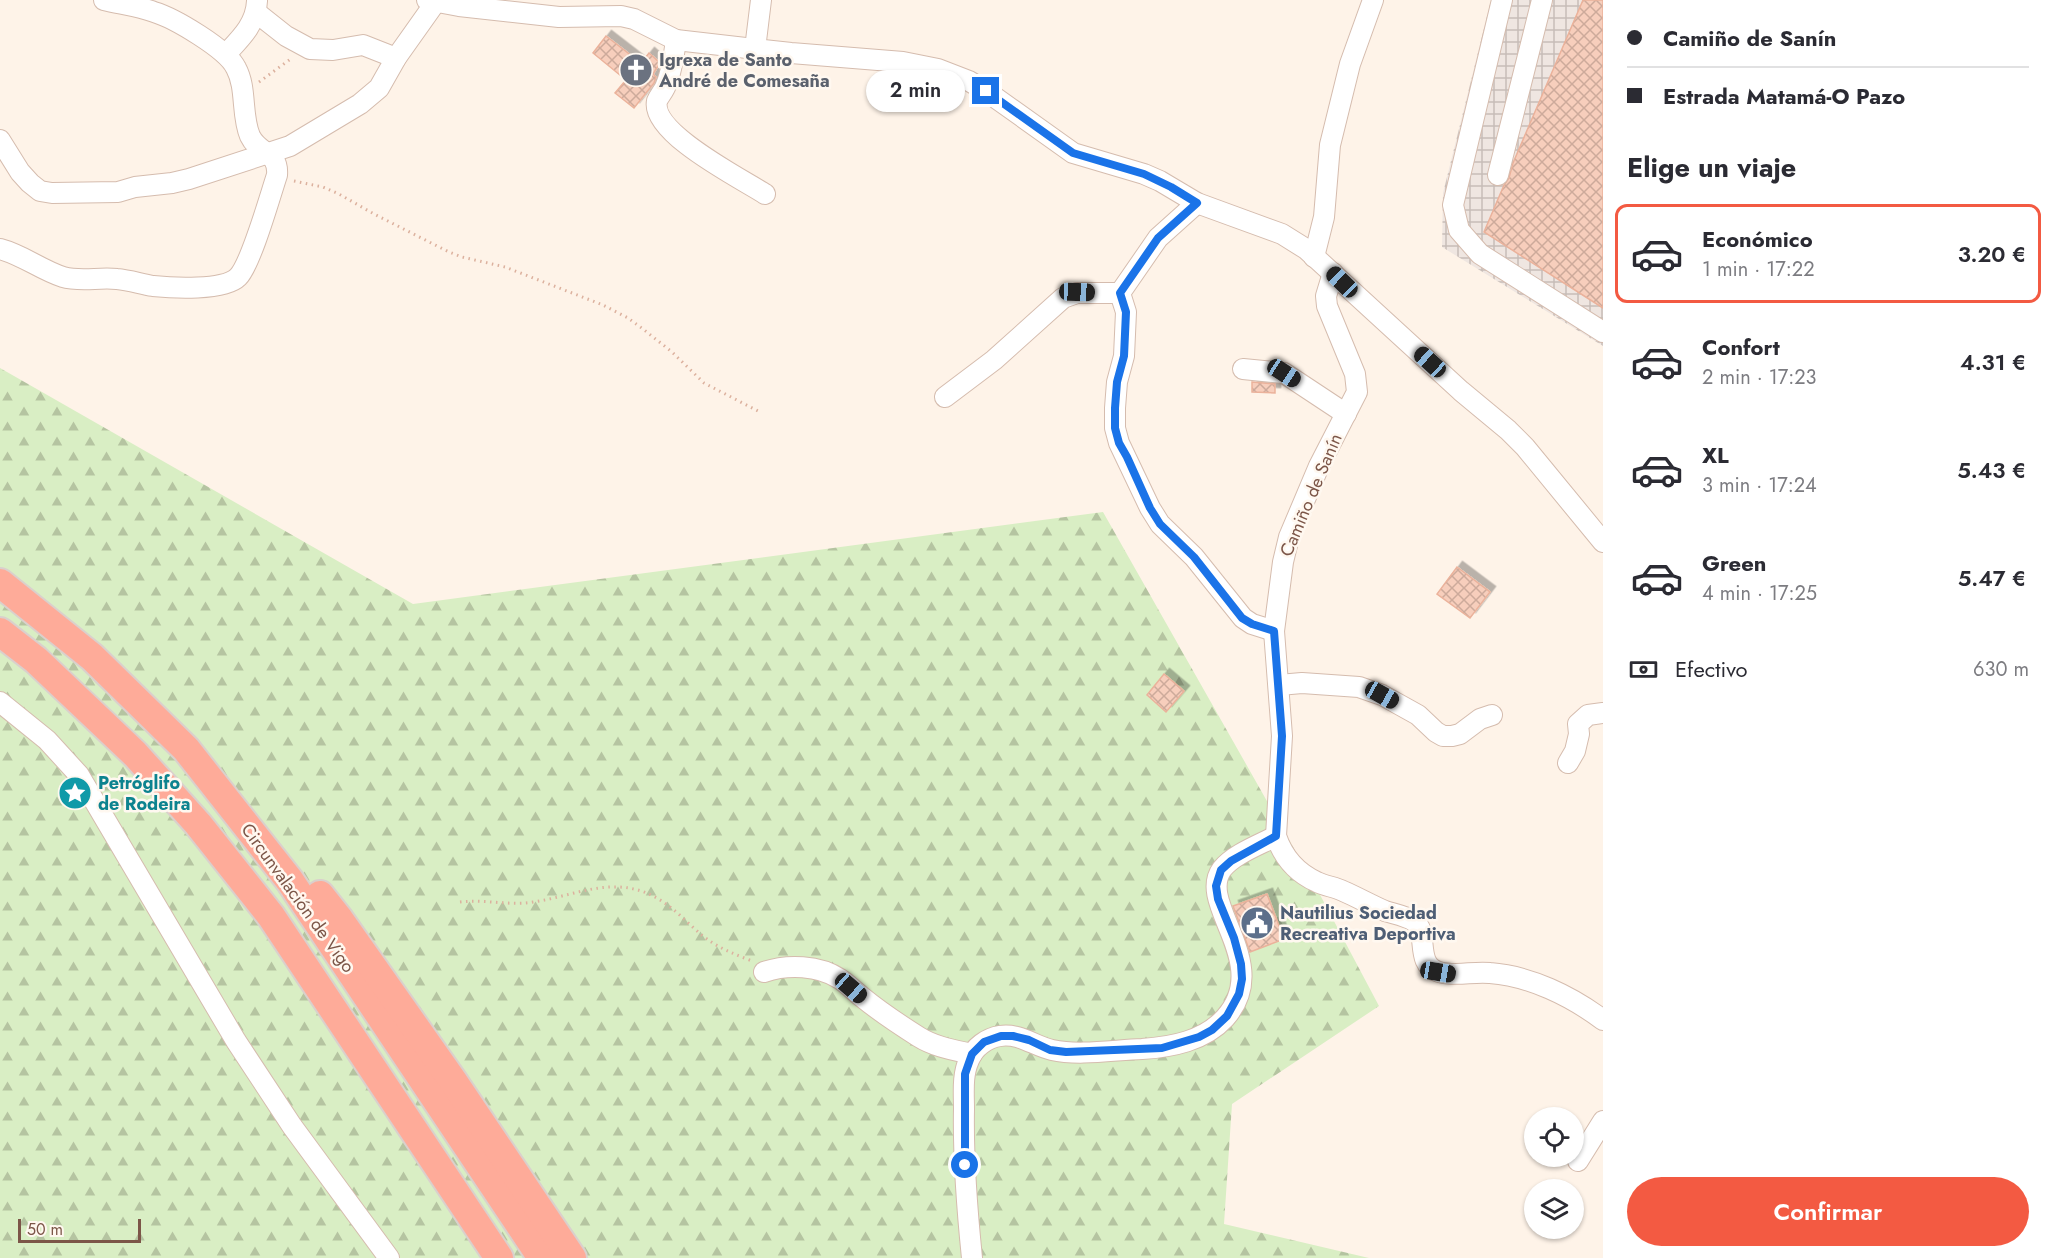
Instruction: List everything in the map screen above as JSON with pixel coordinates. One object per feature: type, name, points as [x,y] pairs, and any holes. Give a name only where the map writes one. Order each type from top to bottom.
[{"type":"highway","name":"Circunvalación de Vigo","points":[[0,584],[92,657],[186,749],[291,881],[542,1258]]},
{"type":"highway","name":"Circunvalación de Vigo","points":[[0,632],[36,660],[135,754],[205,833],[271,916],[499,1258]]},
{"type":"highway","points":[[186,749],[233,787],[339,919],[453,1081],[572,1258]]},
{"type":"street","points":[[0,249],[53,273],[77,280],[118,279],[156,286],[228,284],[235,280],[245,266],[278,175],[277,162],[255,144],[249,132],[237,69],[226,54],[174,20],[153,11],[104,0]]},
{"type":"street","points":[[754,49],[761,0]]},
{"type":"street","points":[[1314,257],[1324,217],[1329,145],[1350,64],[1373,0]]},
{"type":"street","points":[[1502,0],[1453,206],[1459,230],[1480,254],[1603,332]]},
{"type":"street","points":[[1498,175],[1542,0]]},
{"type":"street","points":[[0,140],[25,178],[40,190],[52,194],[118,192],[135,187],[172,183],[290,146],[366,100],[379,88],[431,1],[559,17],[616,7],[634,19],[676,40],[922,65],[953,74],[986,91],[1073,153],[1144,174],[1197,203],[1282,234],[1297,242],[1461,391],[1508,430],[1525,447],[1603,542]]},
{"type":"street","points":[[226,54],[250,27],[257,7],[286,36],[310,49],[333,50],[363,45],[396,58]]},
{"type":"street","points":[[676,40],[666,85],[657,100],[657,109],[661,118],[683,142],[765,194]]},
{"type":"street","points":[[1120,293],[1158,238],[1197,203]]},
{"type":"street","name":"Camiño de Sanín","points":[[1276,836],[1282,736],[1274,631],[1282,568],[1290,537],[1319,466],[1355,398],[1358,383],[1327,306],[1326,296],[1333,273]]},
{"type":"street","points":[[945,397],[994,360],[1069,294],[1077,292],[1120,293]]},
{"type":"street","points":[[1120,293],[1126,312],[1124,356],[1117,382],[1115,428],[1119,443],[1160,524],[1194,557],[1232,606],[1252,624],[1274,631]]},
{"type":"street","points":[[1243,369],[1284,373],[1346,414]]},
{"type":"street","points":[[1279,685],[1302,683],[1359,687],[1382,695],[1418,715],[1443,736],[1460,734],[1480,719],[1492,715]]},
{"type":"street","points":[[0,702],[47,740],[80,775],[236,1041],[292,1126],[388,1258]]},
{"type":"street","points":[[1568,763],[1575,751],[1579,734],[1578,723],[1588,715],[1603,713]]},
{"type":"street","points":[[972,1258],[963,1147],[965,1074],[972,1054],[984,1042],[1001,1036],[1013,1036],[1029,1040],[1050,1050],[1066,1052],[1162,1048],[1185,1042],[1212,1030],[1232,1008],[1242,979],[1241,964],[1234,938],[1218,899],[1216,886],[1218,878],[1221,870],[1231,861],[1276,836],[1279,845],[1293,866],[1311,879],[1418,924],[1425,958],[1438,972],[1490,973],[1526,981],[1566,996],[1603,1020]]},
{"type":"street","points":[[764,972],[784,967],[825,972],[840,978],[862,998],[920,1038],[972,1054]]},
{"type":"street","points":[[1584,1151],[1603,1120]]},
{"type":"path","points":[[243,96],[288,60],[310,49]]},
{"type":"path","points":[[278,175],[323,187],[339,194],[462,258],[505,267],[603,305],[643,329],[672,352],[704,383],[760,412]]},
{"type":"path","points":[[460,902],[477,900],[533,902],[606,886],[638,889],[667,904],[720,948],[752,961],[764,972]]},
{"type":"shaded area","points":[[1491,0],[1603,0],[1603,346],[1442,247],[1443,193]]},
{"type":"green space","points":[[0,368],[413,604],[1103,512],[1318,891],[1379,1006],[1232,1104],[1224,1224],[1369,1258],[0,1258]]},
{"type":"building","points":[[1583,0],[1603,0],[1603,308],[1484,232]]},
{"type":"building","name":"Igrexa de Santo André de Comesaña","points":[[606,36],[641,63],[649,53],[660,63],[653,74],[656,77],[654,83],[634,108],[615,93],[626,80],[593,53]]},
{"type":"building","points":[[1252,382],[1275,384],[1275,393],[1252,392]]},
{"type":"building","points":[[1457,567],[1490,592],[1470,618],[1437,594]]},
{"type":"building","points":[[1164,674],[1184,691],[1166,712],[1147,695]]},
{"type":"building","name":"Nautilius Sociedad Recreativa Deportiva","points":[[1267,894],[1284,939],[1250,952],[1233,906]]},
{"type":"place","name":"Igrexa de Santo André de Comesaña","points":[[636,70]]},
{"type":"place","name":"Petróglifo de Rodeira","points":[[75,793]]},
{"type":"place","name":"Nautilius Sociedad Recreativa Deportiva","points":[[1257,923]]},
{"type":"route","points":[[965,1165],[964,1084],[967,1064],[977,1048],[991,1038],[1013,1036],[1029,1040],[1050,1050],[1066,1052],[1162,1048],[1199,1037],[1212,1030],[1227,1016],[1239,994],[1242,979],[1241,964],[1234,938],[1218,899],[1216,886],[1221,870],[1231,861],[1276,836],[1282,736],[1274,631],[1242,618],[1194,557],[1160,524],[1138,484],[1119,443],[1115,428],[1117,382],[1124,356],[1126,312],[1120,293],[1158,238],[1197,203],[1144,174],[1073,153],[986,91]]}]
